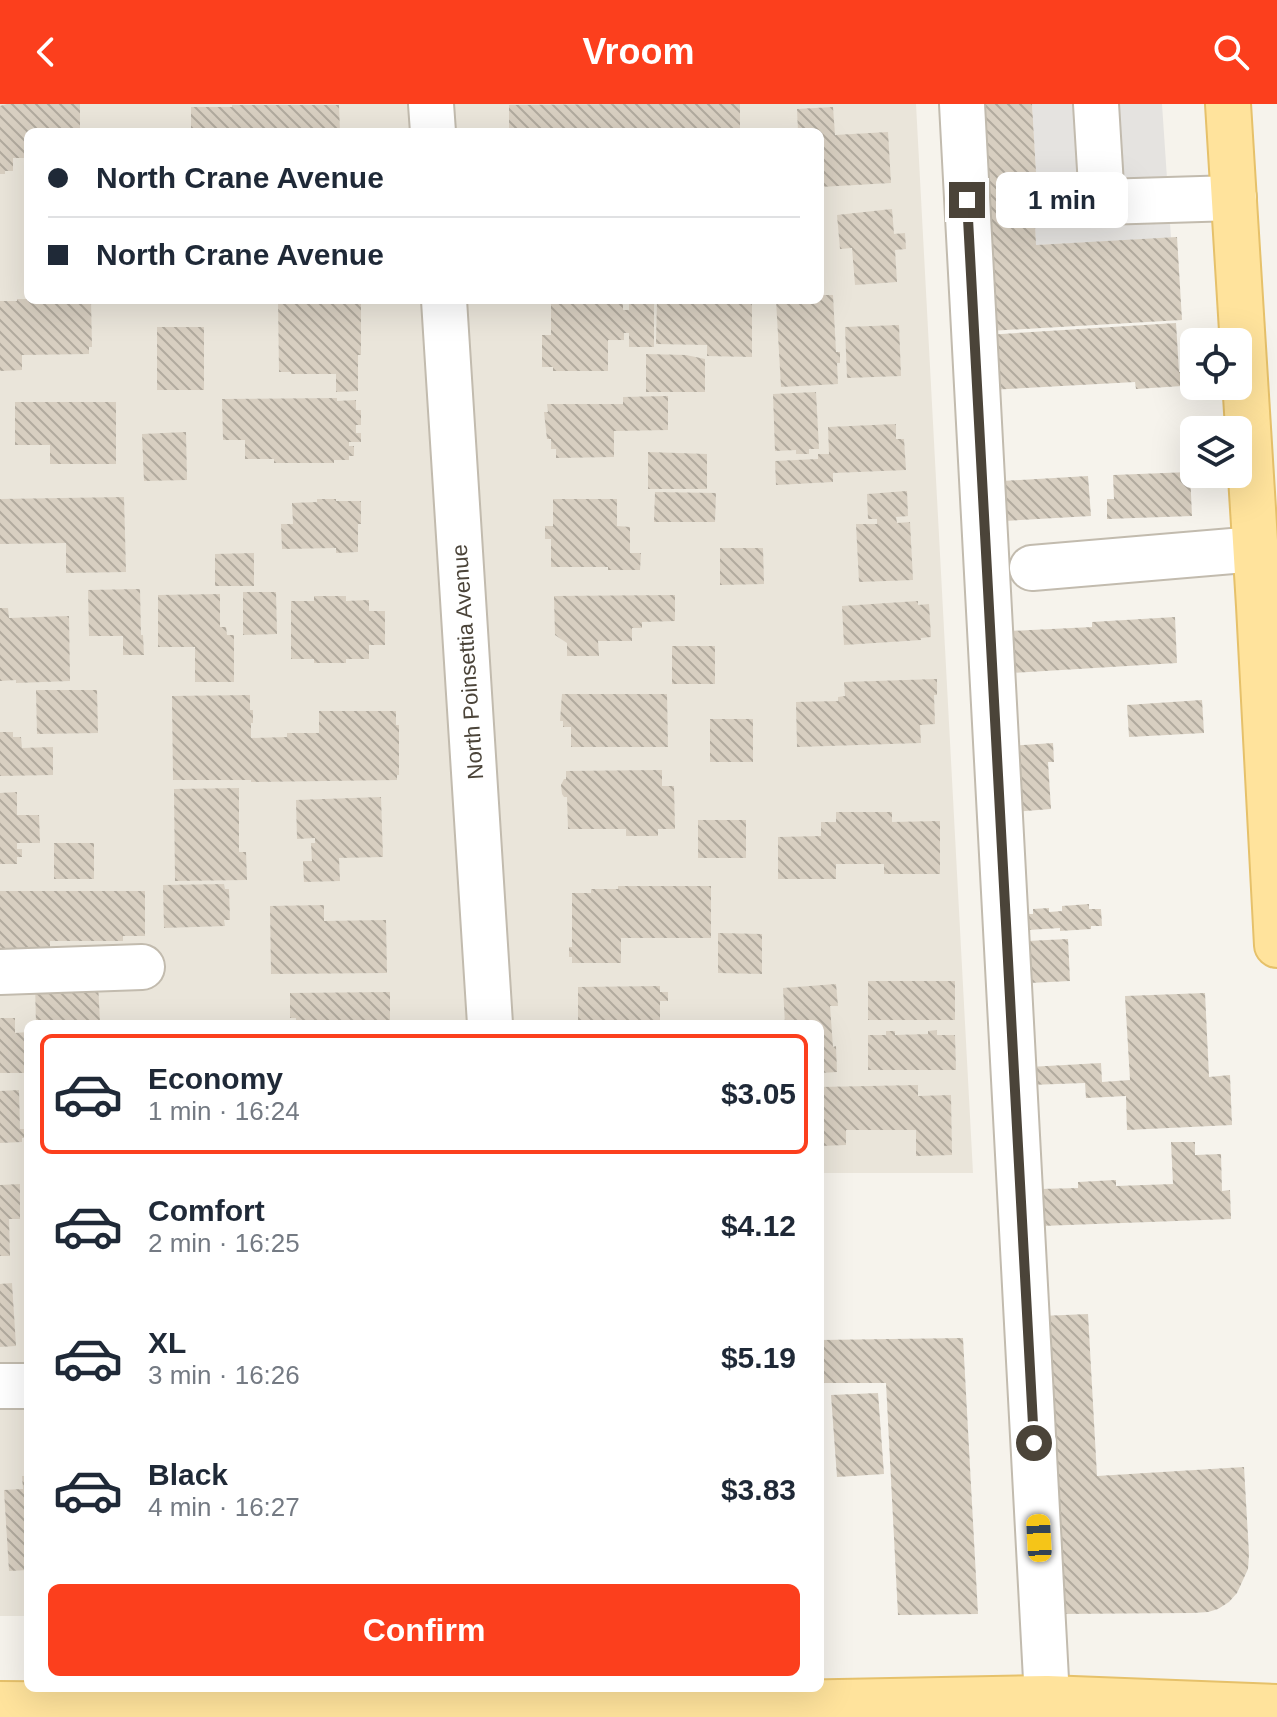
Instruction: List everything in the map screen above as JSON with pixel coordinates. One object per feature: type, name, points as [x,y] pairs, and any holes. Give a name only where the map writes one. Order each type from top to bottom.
[{"type":"main road","points":[[1228,104],[1271,737],[1277,945]]},
{"type":"main road","points":[[0,1704],[1277,1707]]},
{"type":"street","points":[[431,104],[433,128]]},
{"type":"street","points":[[962,104],[1048,1707]]},
{"type":"street","points":[[1096,104],[1102,202],[1234,198]]},
{"type":"street","name":"North Poinsettia Avenue","points":[[444,304],[490,1020]]},
{"type":"street","points":[[1032,568],[1256,549]]},
{"type":"street","points":[[0,972],[142,967]]},
{"type":"street","points":[[0,1386],[24,1386]]},
{"type":"shaded area","points":[[0,104],[916,104],[973,1173],[824,1173],[824,1020],[24,1020],[24,1616],[0,1616]]},
{"type":"shaded area","points":[[1032,104],[1162,104],[1171,238],[1036,245],[1035,223],[1039,223]]},
{"type":"building","points":[[80,104],[80,128],[24,128],[24,158],[13,158],[13,171],[0,174],[0,106]]},
{"type":"building","points":[[740,104],[740,128],[509,128],[509,105]]},
{"type":"building","points":[[977,104],[1032,104],[1039,223],[1035,223],[1036,245],[1177,237],[1182,320],[989,331]]},
{"type":"building","points":[[339,105],[340,128],[191,128],[191,107]]},
{"type":"building","points":[[833,107],[835,135],[888,132],[891,183],[824,187],[824,128],[798,128],[797,109]]},
{"type":"building","points":[[892,209],[894,234],[905,233],[906,249],[895,250],[897,282],[855,285],[852,248],[840,249],[837,215]]},
{"type":"building","points":[[824,295],[833,295],[836,352],[840,352],[838,384],[781,387],[776,304],[824,304]]},
{"type":"building","points":[[24,299],[24,304],[91,304],[92,347],[89,347],[89,354],[22,355],[22,370],[0,371],[0,301]]},
{"type":"building","points":[[278,304],[361,304],[358,391],[336,392],[336,374],[279,372]]},
{"type":"building","points":[[551,304],[623,304],[623,310],[629,310],[629,304],[654,304],[654,347],[629,347],[629,333],[624,333],[624,340],[608,340],[608,371],[553,371],[553,367],[542,367],[542,335],[551,335]]},
{"type":"building","points":[[657,304],[752,304],[752,357],[707,356],[707,345],[656,344]]},
{"type":"building","points":[[1176,323],[1180,386],[1136,389],[1135,382],[989,390],[985,335]]},
{"type":"building","points":[[899,325],[901,376],[847,378],[845,327]]},
{"type":"building","points":[[157,327],[204,327],[204,390],[157,390]]},
{"type":"building","points":[[646,354],[705,359],[705,392],[646,392]]},
{"type":"building","points":[[816,392],[819,449],[809,449],[809,454],[796,454],[796,450],[775,451],[773,394]]},
{"type":"building","points":[[668,396],[668,430],[614,431],[614,457],[556,458],[556,449],[551,449],[544,412],[548,412],[547,404],[623,404],[623,397]]},
{"type":"building","points":[[337,398],[337,401],[356,400],[356,410],[361,410],[361,425],[356,425],[356,433],[361,433],[361,442],[349,442],[349,446],[354,446],[354,456],[349,456],[349,460],[274,463],[274,459],[245,459],[245,440],[223,440],[222,399]]},
{"type":"building","points":[[15,402],[116,402],[116,464],[50,464],[50,445],[15,445]]},
{"type":"building","points":[[896,424],[896,439],[904,439],[906,470],[833,473],[833,482],[776,485],[775,461],[818,459],[818,454],[829,454],[828,427]]},
{"type":"building","points":[[186,432],[187,480],[144,481],[142,434]]},
{"type":"building","points":[[648,452],[707,454],[707,489],[648,489]]},
{"type":"building","points":[[1180,472],[1180,488],[1191,488],[1192,516],[1107,519],[1107,499],[1114,499],[1113,475]]},
{"type":"building","points":[[1088,476],[1091,516],[1004,521],[1002,481]]},
{"type":"building","points":[[907,491],[908,516],[896,517],[897,523],[910,522],[913,580],[859,582],[856,524],[877,524],[877,519],[868,519],[867,494]]},
{"type":"building","points":[[655,492],[716,493],[715,522],[654,522]]},
{"type":"building","points":[[124,497],[126,572],[66,573],[66,543],[0,544],[0,499]]},
{"type":"building","points":[[317,499],[361,501],[358,552],[336,553],[336,548],[282,549],[281,524],[293,524],[292,503],[317,502]]},
{"type":"building","points":[[553,499],[617,499],[617,526],[630,527],[630,553],[641,553],[640,570],[551,567],[551,539],[545,539],[545,526],[553,526]]},
{"type":"building","points":[[720,548],[763,548],[764,584],[720,585]]},
{"type":"building","points":[[254,553],[254,586],[215,586],[215,554]]},
{"type":"building","points":[[140,589],[144,655],[123,655],[123,636],[89,636],[88,590]]},
{"type":"building","points":[[243,592],[276,592],[277,634],[243,635]]},
{"type":"building","points":[[220,594],[220,627],[226,627],[227,635],[234,635],[234,682],[195,682],[195,647],[158,647],[158,595]]},
{"type":"building","points":[[675,595],[675,621],[642,622],[642,628],[632,628],[632,641],[598,641],[599,656],[567,656],[567,643],[555,635],[554,596]]},
{"type":"building","points":[[314,596],[346,596],[346,601],[369,600],[369,611],[385,611],[385,645],[369,645],[369,659],[346,659],[346,663],[291,659],[291,601],[314,601]]},
{"type":"building","points":[[918,601],[918,605],[929,604],[931,637],[844,645],[842,606]]},
{"type":"building","points":[[0,608],[8,608],[9,618],[69,616],[70,681],[0,681]]},
{"type":"building","points":[[1175,617],[1177,663],[1011,673],[1009,631],[1092,627],[1092,622]]},
{"type":"building","points":[[672,646],[715,646],[715,684],[672,684]]},
{"type":"building","points":[[937,679],[935,724],[920,725],[921,743],[797,747],[796,702],[838,701],[838,697],[845,696],[844,682]]},
{"type":"building","points":[[36,690],[97,690],[98,733],[37,734]]},
{"type":"building","points":[[562,694],[667,694],[668,747],[571,747],[571,727],[563,727],[563,721],[560,721]]},
{"type":"building","points":[[250,695],[250,710],[253,710],[251,738],[319,733],[319,711],[396,711],[396,725],[399,725],[397,780],[173,780],[172,696]]},
{"type":"building","points":[[1202,700],[1204,733],[1129,737],[1127,705]]},
{"type":"building","points":[[710,719],[753,719],[753,762],[710,762]]},
{"type":"building","points":[[0,732],[13,732],[13,737],[21,737],[22,748],[53,747],[53,775],[0,776]]},
{"type":"building","points":[[1053,743],[1054,762],[1048,762],[1051,809],[1013,812],[1010,746]]},
{"type":"building","points":[[662,770],[662,786],[674,786],[675,829],[658,829],[658,836],[626,836],[626,829],[568,829],[567,797],[562,794],[561,785],[566,779],[566,771]]},
{"type":"building","points":[[239,788],[239,852],[246,852],[247,880],[175,881],[174,789]]},
{"type":"building","points":[[17,792],[17,815],[39,815],[40,843],[17,843],[17,849],[22,849],[22,857],[17,857],[17,864],[0,864],[0,793]]},
{"type":"building","points":[[381,797],[383,857],[339,858],[340,881],[304,882],[303,861],[312,861],[311,843],[315,843],[315,838],[297,839],[296,800]]},
{"type":"building","points":[[836,812],[892,812],[892,822],[940,821],[940,874],[884,874],[884,864],[836,864],[836,879],[778,879],[778,837],[821,836],[821,822],[836,822]]},
{"type":"building","points":[[698,820],[746,820],[746,858],[698,858]]},
{"type":"building","points":[[54,843],[94,843],[94,879],[54,879]]},
{"type":"building","points":[[224,884],[225,889],[229,889],[230,920],[224,920],[225,926],[164,928],[163,885]]},
{"type":"building","points":[[618,886],[711,886],[711,938],[621,938],[621,963],[572,963],[569,947],[572,947],[572,893],[618,889]]},
{"type":"building","points":[[0,891],[145,891],[145,936],[123,936],[123,941],[50,941],[50,957],[0,966]]},
{"type":"building","points":[[1089,904],[1089,909],[1101,909],[1102,926],[1060,931],[1060,928],[1028,930],[1027,914],[1033,914],[1033,909],[1062,911],[1062,906]]},
{"type":"building","points":[[324,905],[324,921],[386,920],[387,973],[271,974],[270,906]]},
{"type":"building","points":[[718,933],[762,934],[762,974],[718,973]]},
{"type":"building","points":[[1068,939],[1070,981],[1029,983],[1027,941]]},
{"type":"building","points":[[868,981],[955,981],[955,1020],[868,1020]]},
{"type":"building","points":[[98,982],[100,1020],[36,1020],[35,983]]},
{"type":"building","points":[[836,984],[838,1006],[830,1006],[837,1072],[824,1073],[824,1020],[785,1020],[783,988]]},
{"type":"building","points":[[660,986],[660,992],[668,992],[668,1001],[660,1001],[660,1020],[578,1020],[578,987]]},
{"type":"building","points":[[390,992],[390,1020],[296,1020],[290,1018],[290,993]]},
{"type":"building","points":[[1205,993],[1209,1077],[1230,1075],[1232,1125],[1127,1130],[1126,1096],[1086,1098],[1085,1083],[1030,1085],[1029,1067],[1101,1063],[1102,1082],[1130,1080],[1125,996]]},
{"type":"building","points":[[0,1018],[15,1018],[15,1033],[24,1032],[24,1073],[0,1073]]},
{"type":"building","points":[[937,1030],[937,1035],[955,1035],[956,1070],[868,1070],[868,1035],[886,1035],[886,1031],[895,1031],[895,1035],[928,1034],[928,1031]]},
{"type":"building","points":[[918,1085],[918,1096],[951,1095],[952,1155],[916,1156],[916,1130],[846,1130],[846,1145],[824,1146],[824,1087]]},
{"type":"building","points":[[19,1090],[20,1129],[24,1129],[22,1142],[0,1143],[0,1091]]},
{"type":"building","points":[[1171,1142],[1195,1142],[1195,1155],[1221,1154],[1222,1191],[1230,1190],[1231,1219],[1041,1226],[1040,1189],[1078,1188],[1078,1182],[1116,1180],[1116,1186],[1173,1184]]},
{"type":"building","points":[[20,1184],[20,1219],[9,1219],[10,1256],[0,1256],[0,1185]]},
{"type":"building","points":[[12,1283],[16,1346],[0,1347],[0,1284]]},
{"type":"building","points":[[1088,1314],[1097,1476],[1244,1467],[1248,1569],[1237,1593],[1218,1609],[1193,1613],[1057,1614],[1041,1316]]},
{"type":"building","points":[[963,1338],[978,1614],[898,1615],[886,1383],[824,1383],[824,1340]]},
{"type":"building","points":[[878,1393],[884,1474],[837,1477],[831,1395]]},
{"type":"building","points":[[24,1476],[24,1570],[9,1571],[4,1490],[23,1489]]},
{"type":"route","points":[[967,200],[1034,1443]]}]
